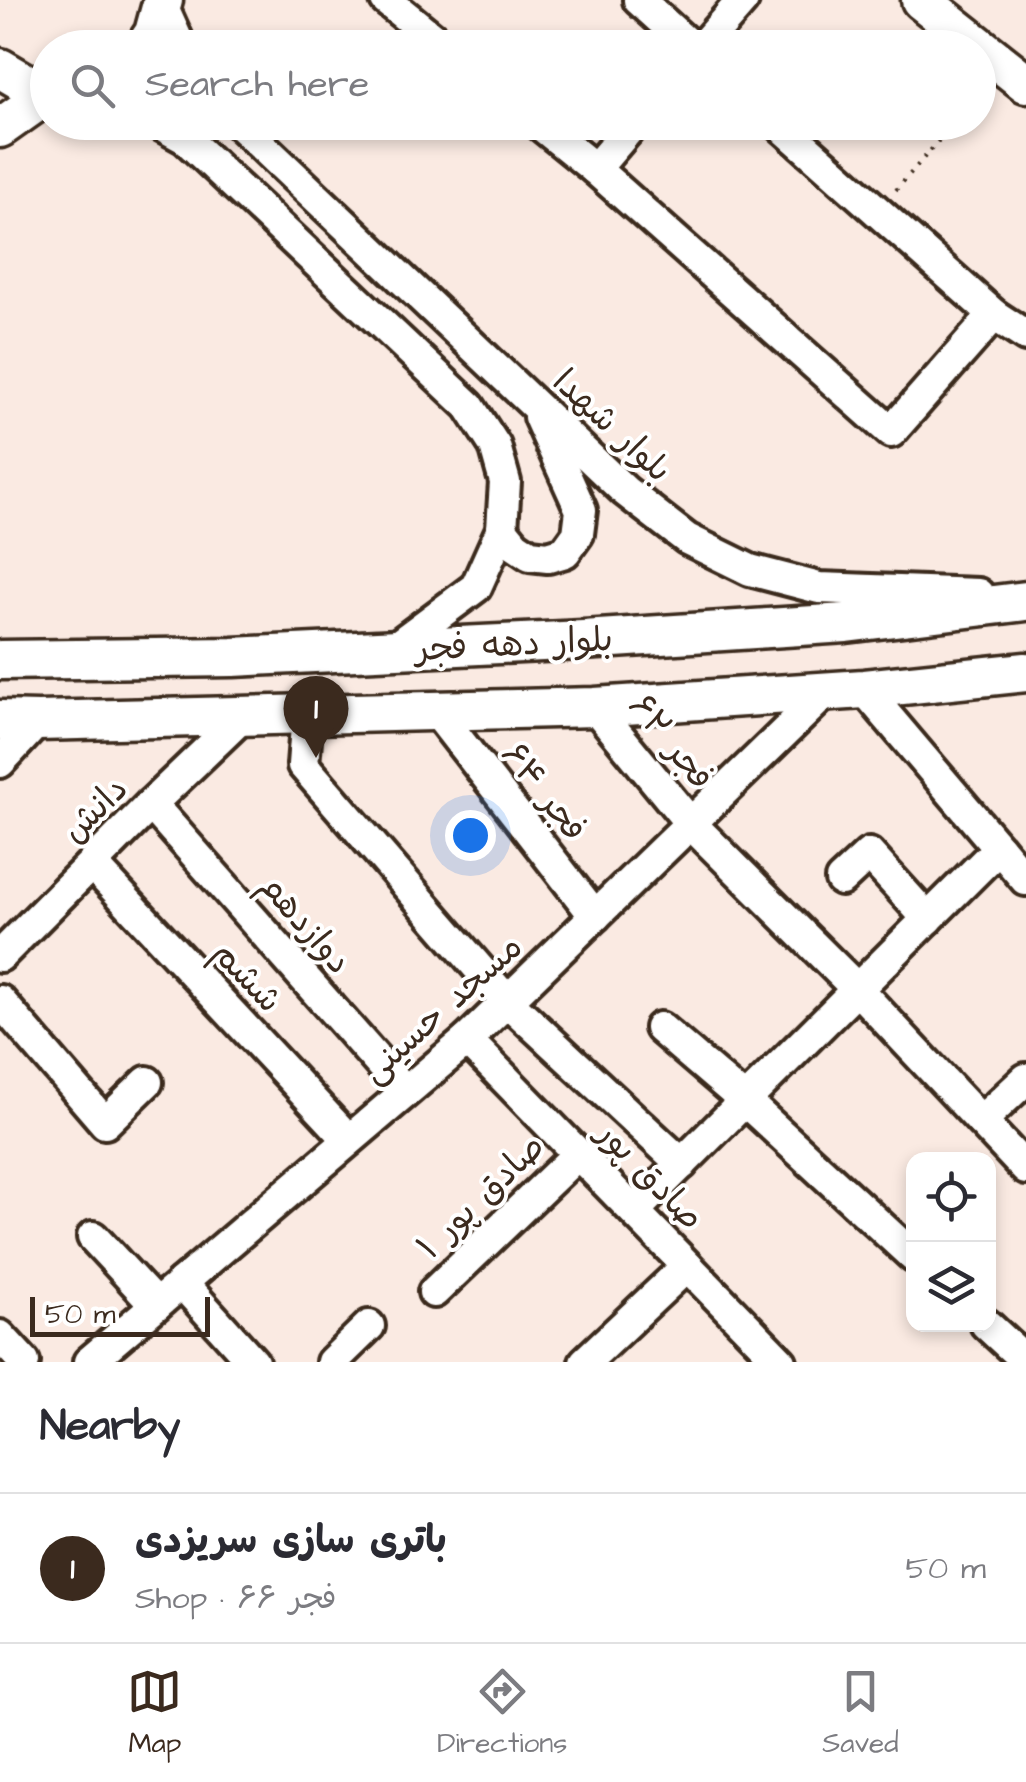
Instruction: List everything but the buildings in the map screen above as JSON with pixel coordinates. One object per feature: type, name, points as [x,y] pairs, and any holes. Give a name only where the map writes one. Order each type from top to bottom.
[{"type":"main road","points":[[921,0],[959,30]]},
{"type":"main road","points":[[155,30],[163,4]]},
{"type":"main road","points":[[996,59],[1026,83]]},
{"type":"main road","points":[[0,68],[30,85]]},
{"type":"main road","points":[[0,128],[30,105]]},
{"type":"main road","name":"بلوار دهه فجر","points":[[0,660],[232,657],[583,640],[846,622],[1026,598]]},
{"type":"main road","name":"بلوار دهه فجر","points":[[0,720],[595,707],[845,690],[1026,672]]},
{"type":"street","points":[[386,0],[422,30]]},
{"type":"street","points":[[639,0],[672,30]]},
{"type":"street","points":[[717,30],[743,0]]},
{"type":"street","points":[[163,4],[174,30]]},
{"type":"street","points":[[187,140],[469,406],[495,446],[504,482],[502,530],[476,587],[394,648]]},
{"type":"street","name":"بلوار شهدا","points":[[257,140],[625,491],[687,539],[750,570],[819,588],[1026,598]]},
{"type":"street","points":[[559,140],[891,432],[994,315]]},
{"type":"street","points":[[594,169],[619,140]]},
{"type":"street","points":[[797,140],[994,315],[1026,336]]},
{"type":"street","points":[[502,530],[530,554],[548,557],[565,552],[578,534],[581,510],[531,400]]},
{"type":"street","points":[[845,690],[1026,880]]},
{"type":"street","name":"مسجد حسینی","points":[[89,1362],[467,1040],[690,823],[845,690]]},
{"type":"street","name":"فجر ۶۲","points":[[595,707],[690,823],[857,989],[1026,1169]]},
{"type":"street","name":"فجر ۶۴","points":[[436,711],[595,916]]},
{"type":"street","points":[[308,714],[303,765],[507,1001],[682,1164]]},
{"type":"street","name":"دانش","points":[[0,956],[243,716]]},
{"type":"street","points":[[0,762],[38,722]]},
{"type":"street","name":"دوازدهم","points":[[151,804],[406,1092]]},
{"type":"street","points":[[634,1211],[999,848]]},
{"type":"street","points":[[841,880],[868,854],[928,919]]},
{"type":"street","name":"ششم","points":[[92,864],[349,1140]]},
{"type":"street","points":[[0,1001],[105,1123],[147,1082]]},
{"type":"street","points":[[660,1028],[906,1250]]},
{"type":"street","name":"صادق پور","points":[[467,1040],[781,1362]]},
{"type":"street","points":[[981,1121],[1026,1079]]},
{"type":"street","name":"صادق پور ۱","points":[[434,1292],[578,1154]]},
{"type":"street","points":[[93,1238],[156,1305]]},
{"type":"street","points":[[585,1362],[687,1266]]},
{"type":"street","points":[[182,1283],[252,1362]]},
{"type":"street","points":[[332,1362],[369,1326]]},
{"type":"street","points":[[995,1332],[1026,1361]]},
{"type":"street","points":[[0,1336],[24,1362]]},
{"type":"path","points":[[877,211],[940,140]]},
{"type":"place","name":"باتری سازی سریزدی","points":[[316,758]]}]
